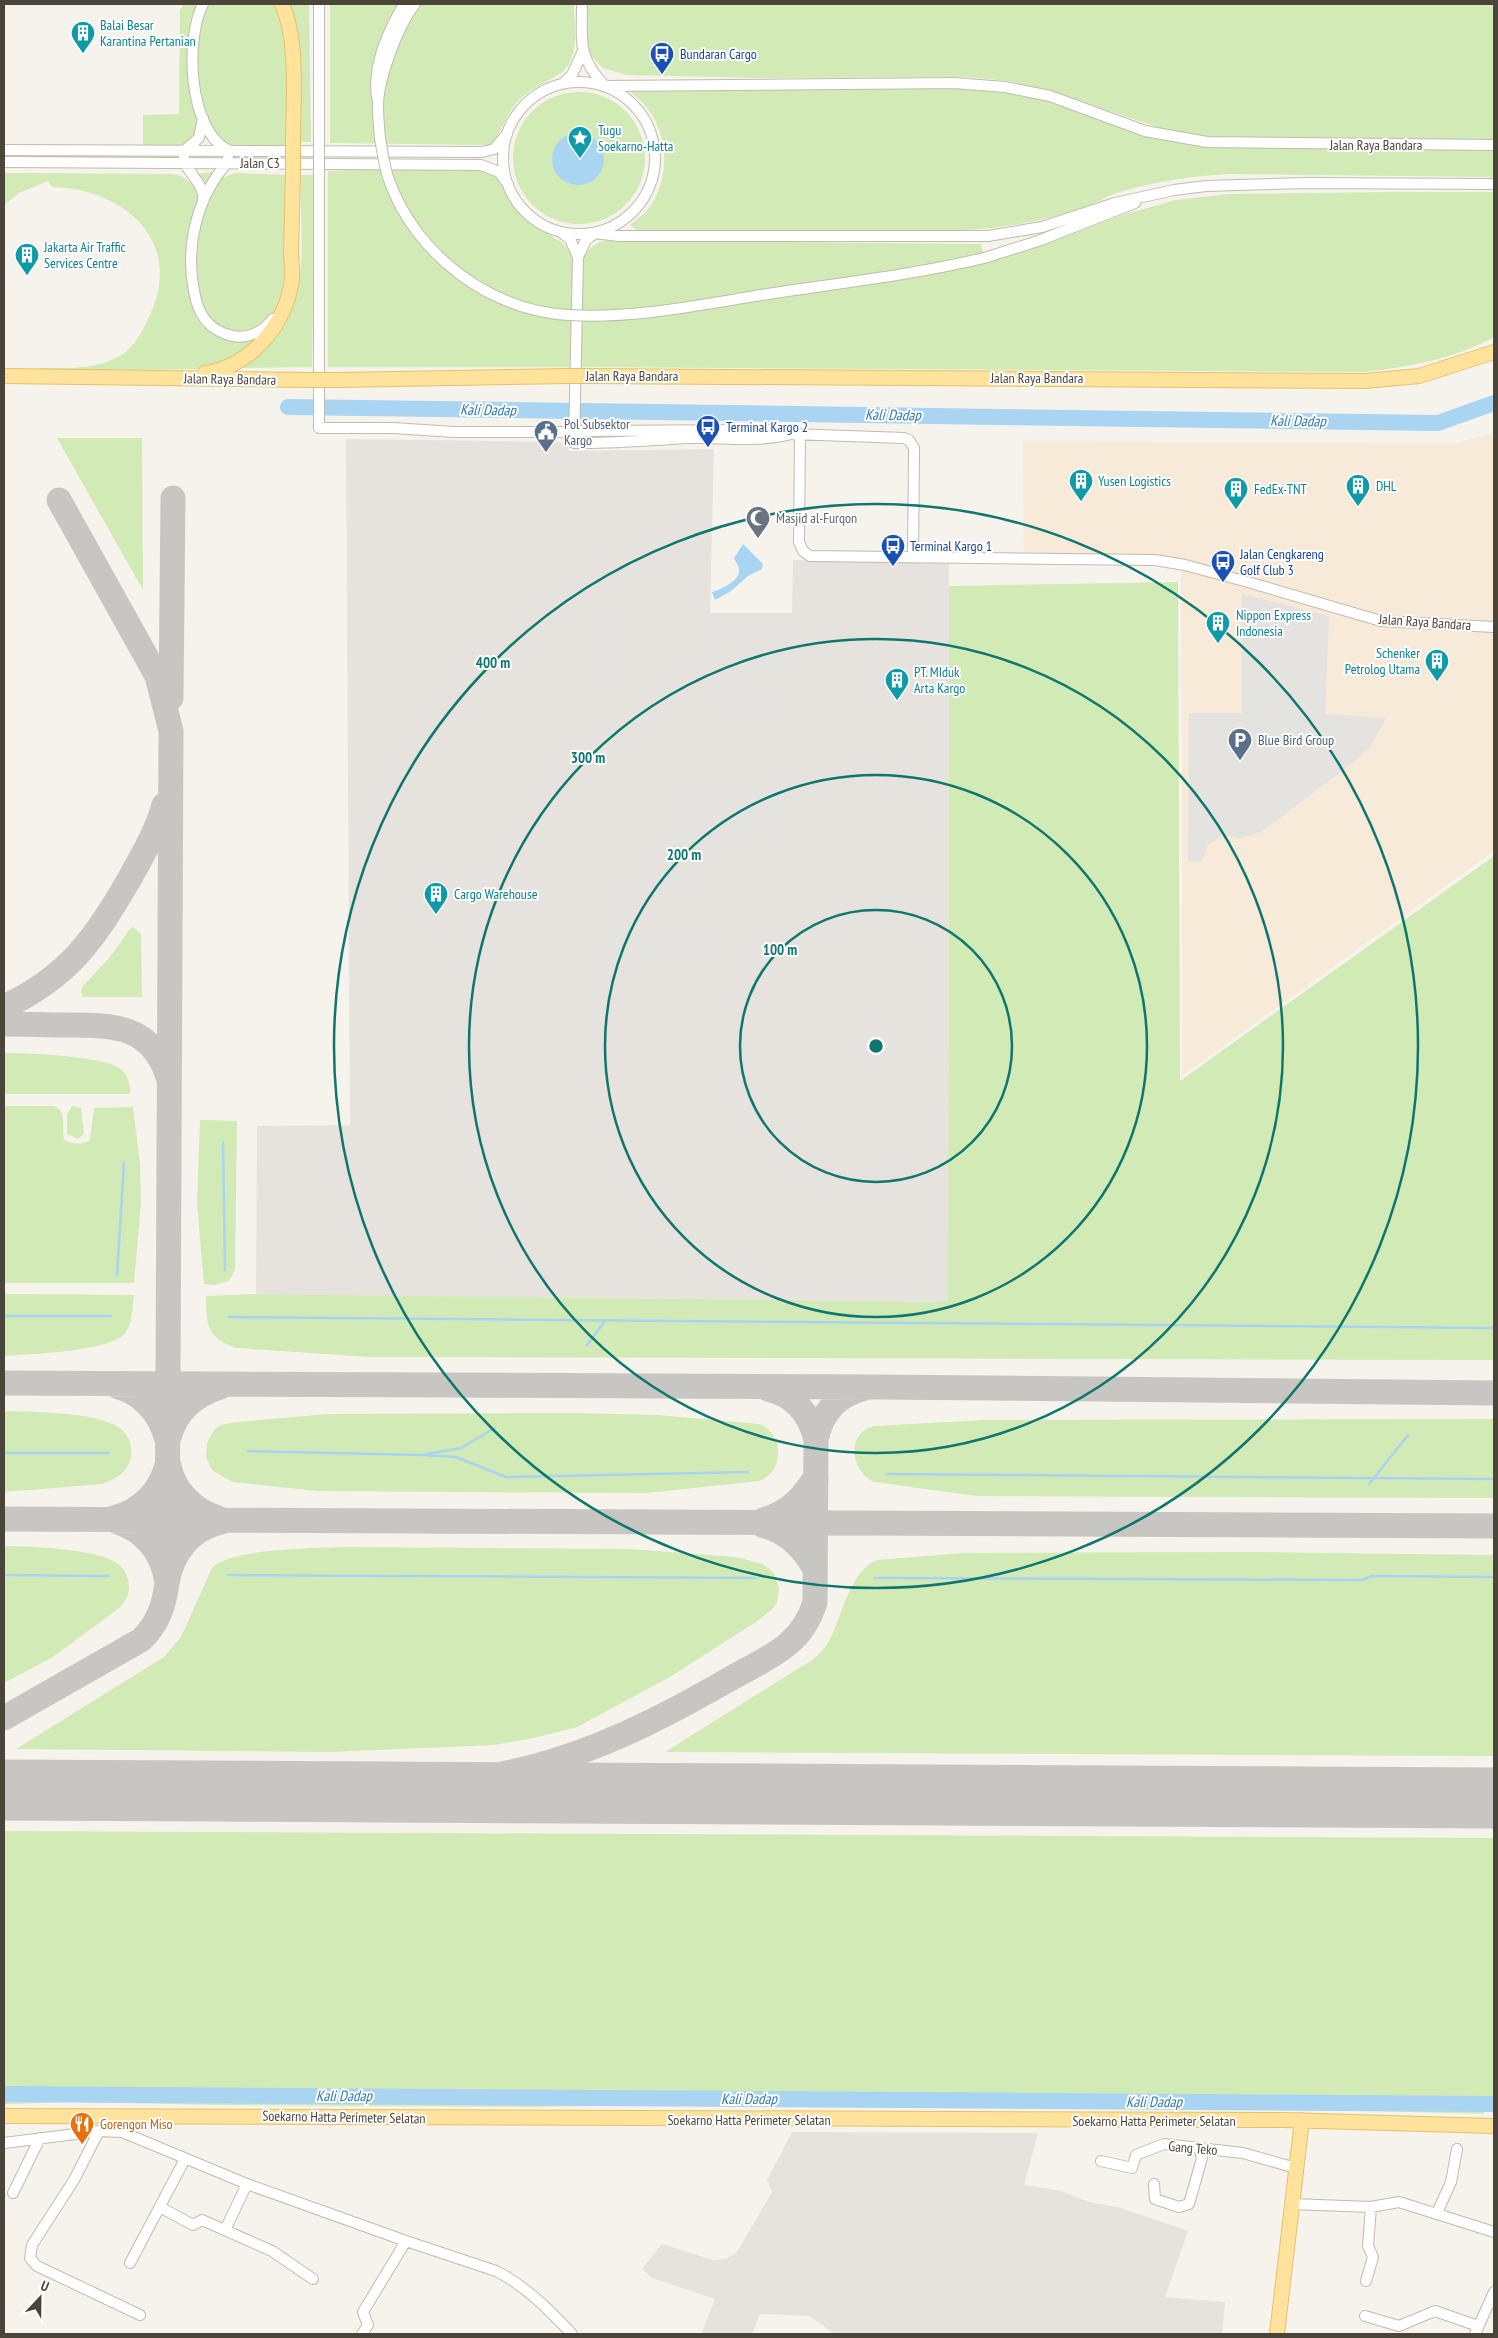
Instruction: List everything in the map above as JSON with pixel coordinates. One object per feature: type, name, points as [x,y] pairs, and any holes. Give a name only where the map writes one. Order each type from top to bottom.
[{"type":"main road","points":[[159,377],[218,370],[237,362],[255,350],[269,335],[286,304],[292,278],[292,51],[286,13],[282,4]]},
{"type":"main road","name":"Jalan Raya Bandara","points":[[4,376],[309,380],[587,376],[1365,381],[1419,376],[1494,352]]},
{"type":"main road","name":"Soekarno Hatta Perimeter Selatan","points":[[4,2116],[1302,2120],[1494,2126]]},
{"type":"main road","points":[[1277,2334],[1302,2120]]},
{"type":"street","points":[[203,4],[196,20],[191,54],[193,78],[204,117],[213,137],[228,150],[228,162],[217,176],[203,202],[193,231],[190,268],[197,307],[205,320],[215,329],[230,335],[252,335],[266,327],[275,317],[282,302],[291,254]]},
{"type":"street","points":[[276,4],[292,51]]},
{"type":"street","points":[[319,4],[319,428],[393,428],[454,432],[574,435],[690,434],[776,430],[796,434],[904,438],[912,444],[913,558]]},
{"type":"street","points":[[404,4],[384,43],[375,84],[380,139],[388,179],[400,204],[422,239],[437,256],[476,284],[508,301],[538,310],[567,315],[639,313],[907,273],[984,258],[1045,238],[1154,194]]},
{"type":"street","points":[[378,103],[396,38],[404,18],[415,4]]},
{"type":"street","points":[[562,84],[572,75],[582,53],[582,4]]},
{"type":"street","points":[[582,53],[593,73],[605,86]]},
{"type":"street","points":[[580,82],[605,86],[624,96],[641,114],[654,141],[655,168],[648,190],[639,204],[613,226],[595,233],[586,240],[578,257],[570,239],[526,214],[508,184],[503,159],[507,134],[519,111],[530,100],[545,90],[562,84],[580,82]]},
{"type":"street","name":"Jalan Raya Bandara","points":[[605,86],[986,84],[1050,96],[1145,131],[1207,142],[1494,145]]},
{"type":"street","points":[[203,202],[201,188],[184,163],[184,151],[198,138],[204,117]]},
{"type":"street","name":"Jalan C3","points":[[4,150],[482,152],[494,149],[507,134]]},
{"type":"street","name":"Jalan C3","points":[[4,162],[481,164],[499,172],[508,184]]},
{"type":"street","points":[[562,233],[595,233],[619,236],[988,236],[1042,227],[1115,202],[1206,186],[1494,184]]},
{"type":"street","name":"Jalan Raya Bandara","points":[[574,435],[576,417],[578,257]]},
{"type":"street","name":"Jalan Raya Bandara","points":[[796,434],[800,542],[802,551],[810,556],[1155,560],[1225,575],[1381,621],[1494,627]]},
{"type":"street","points":[[99,2131],[74,2180],[36,2237],[30,2251],[30,2258],[37,2266],[140,2315]]},
{"type":"street","points":[[4,2143],[99,2131],[122,2132],[247,2184],[406,2241],[470,2261],[510,2278],[537,2298],[572,2334]]},
{"type":"street","points":[[13,2193],[40,2138]]},
{"type":"street","name":"Gang Teko","points":[[1101,2161],[1132,2168],[1136,2155],[1154,2146],[1164,2144],[1243,2153],[1296,2168]]},
{"type":"street","points":[[1154,2184],[1155,2199],[1179,2206],[1189,2204],[1202,2158],[1199,2148]]},
{"type":"street","points":[[1437,2213],[1451,2182],[1457,2149]]},
{"type":"street","points":[[130,2263],[185,2159]]},
{"type":"street","points":[[226,2230],[247,2184]]},
{"type":"street","points":[[1292,2204],[1371,2207],[1399,2202],[1494,2232]]},
{"type":"street","points":[[160,2207],[193,2225],[202,2220],[272,2251],[313,2278]]},
{"type":"street","points":[[1366,2281],[1373,2257],[1368,2246],[1371,2207]]},
{"type":"street","points":[[362,2334],[368,2325],[363,2312],[406,2241]]},
{"type":"street","points":[[1365,2316],[1399,2326],[1435,2311],[1477,2330],[1494,2292]]},
{"type":"shaded area","points":[[1494,433],[1494,851],[1183,1075],[1181,570],[1142,564],[1024,565],[1023,441],[1456,443]]},
{"type":"shaded area","points":[[346,439],[562,442],[568,447],[569,451],[714,449],[710,613],[792,613],[793,560],[949,564],[948,1302],[256,1294],[257,1126],[350,1125]]},
{"type":"shaded area","name":"Blue Bird Group","points":[[1242,594],[1329,616],[1325,714],[1386,718],[1371,746],[1351,764],[1260,833],[1240,838],[1223,835],[1208,845],[1201,862],[1188,861],[1189,713],[1242,713]]},
{"type":"shaded area","points":[[591,608],[620,608],[619,686],[590,685]]},
{"type":"shaded area","points":[[704,617],[791,617],[791,637],[722,637],[721,679],[710,692],[702,693]]},
{"type":"shaded area","points":[[737,652],[762,652],[789,666],[788,676],[737,675]]},
{"type":"shaded area","points":[[726,685],[788,685],[788,709],[716,709],[716,696]]},
{"type":"shaded area","points":[[670,783],[760,783],[760,846],[670,845]]},
{"type":"shaded area","points":[[769,784],[788,784],[787,847],[769,846]]},
{"type":"shaded area","points":[[640,870],[708,871],[708,892],[640,891]]},
{"type":"shaded area","points":[[600,877],[624,877],[624,936],[721,936],[721,956],[613,957],[613,950],[607,950],[600,937]]},
{"type":"shaded area","points":[[792,2132],[1038,2133],[1024,2185],[1061,2191],[1089,2202],[1121,2208],[1188,2231],[1165,2297],[1225,2302],[1222,2334],[835,2334],[809,2316],[760,2314],[752,2334],[701,2334],[715,2299],[652,2278],[642,2269],[662,2244],[712,2260],[726,2259],[737,2252],[772,2192],[767,2180]]},
{"type":"green space","points":[[184,4],[199,4],[191,30],[188,62],[197,128],[194,137],[187,143],[177,147],[143,146],[143,115],[179,114],[180,10]]},
{"type":"green space","points":[[210,4],[273,4],[279,18],[286,53],[288,146],[238,147],[223,142],[213,132],[200,97],[197,54],[199,34]]},
{"type":"green space","points":[[288,4],[309,4],[311,142],[296,142]]},
{"type":"green space","points":[[330,4],[574,4],[575,43],[570,62],[565,69],[516,103],[497,136],[489,145],[330,143]]},
{"type":"green space","points":[[584,4],[1494,4],[1494,140],[1215,137],[1169,131],[1053,92],[1009,81],[967,77],[758,78],[627,75],[603,68],[588,53],[584,45]]},
{"type":"green space","points":[[633,87],[964,87],[1003,91],[1039,98],[1073,108],[1160,139],[1228,147],[1494,149],[1494,177],[1229,174],[1202,176],[1136,187],[1069,212],[1040,220],[995,228],[964,230],[637,230],[630,225],[647,210],[654,200],[660,186],[664,156],[658,127],[642,102],[630,92]]},
{"type":"green space","points":[[579,92],[592,93],[604,97],[626,111],[640,133],[644,145],[644,171],[640,183],[626,205],[604,219],[592,223],[579,224],[566,223],[554,219],[532,205],[518,183],[514,171],[513,158],[514,145],[518,133],[532,111],[554,97],[566,93]]},
{"type":"green space","points":[[380,169],[486,170],[497,176],[508,199],[523,218],[561,242],[570,252],[574,267],[572,367],[328,367],[328,171]]},
{"type":"green space","points":[[212,172],[214,174],[206,191],[197,174]]},
{"type":"green space","points":[[4,173],[173,174],[182,177],[192,184],[198,201],[188,240],[186,265],[189,292],[198,317],[215,335],[229,340],[248,340],[268,331],[255,345],[208,369],[39,371],[40,368],[80,367],[99,364],[118,357],[128,350],[140,335],[148,319],[158,292],[160,267],[154,245],[142,226],[125,210],[104,198],[79,190],[52,187],[48,181],[19,193],[4,205]]},
{"type":"green space","points":[[236,173],[291,175],[285,275],[276,311],[266,323],[241,334],[216,326],[201,305],[195,266],[202,215],[219,179]]},
{"type":"green space","points":[[300,175],[315,175],[312,367],[237,368],[262,350],[280,330],[292,308],[298,284],[301,259]]},
{"type":"green space","points":[[1494,192],[1494,337],[1479,345],[1431,361],[1364,372],[581,367],[582,262],[586,253],[592,247],[607,240],[981,244],[986,263],[1038,247],[1122,215],[1176,200],[1229,194]]},
{"type":"green space","points":[[57,438],[142,438],[143,590]]},
{"type":"green space","points":[[1178,582],[1180,1081],[1494,856],[1494,1360],[370,1357],[237,1348],[214,1335],[208,1322],[206,1296],[256,1294],[948,1302],[949,586]]},
{"type":"green space","points":[[133,927],[141,934],[142,997],[83,997],[81,992],[83,986],[110,957]]},
{"type":"green space","points":[[4,1053],[64,1056],[110,1064],[119,1068],[124,1073],[129,1082],[131,1092],[128,1094],[4,1094]]},
{"type":"green space","points":[[4,1106],[54,1106],[63,1116],[64,1139],[77,1144],[90,1140],[94,1108],[133,1107],[140,1164],[141,1203],[134,1283],[4,1283]]},
{"type":"green space","points":[[72,1106],[81,1108],[84,1134],[78,1139],[67,1134],[67,1115]]},
{"type":"green space","points":[[200,1120],[237,1121],[235,1270],[229,1281],[214,1285],[204,1284],[197,1203]]},
{"type":"green space","points":[[4,1294],[134,1295],[130,1324],[126,1332],[118,1339],[105,1344],[69,1351],[4,1356]]},
{"type":"green space","points":[[4,1411],[63,1414],[95,1418],[108,1422],[118,1427],[127,1436],[131,1448],[129,1463],[120,1475],[102,1484],[4,1492]]},
{"type":"green space","points":[[574,1413],[657,1415],[759,1424],[773,1435],[777,1444],[777,1461],[773,1470],[759,1481],[647,1493],[317,1491],[232,1482],[212,1470],[206,1457],[207,1443],[214,1430],[220,1425],[237,1422],[329,1414]]},
{"type":"green space","points":[[1494,1419],[1494,1498],[977,1496],[874,1482],[860,1470],[854,1453],[858,1437],[864,1430],[873,1426],[986,1420]]},
{"type":"green space","points":[[4,1546],[64,1549],[109,1559],[122,1567],[129,1584],[129,1592],[119,1608],[53,1657],[4,1683]]},
{"type":"green space","points":[[348,1547],[630,1549],[736,1557],[763,1564],[774,1573],[779,1588],[777,1603],[771,1610],[756,1622],[668,1678],[577,1727],[538,1737],[494,1745],[331,1752],[16,1749],[164,1657],[181,1637],[212,1568],[222,1561],[236,1556],[276,1550]]},
{"type":"green space","points":[[1252,1552],[1494,1555],[1494,1756],[665,1752],[812,1660],[830,1639],[853,1584],[867,1566],[877,1560],[963,1553]]},
{"type":"green space","points":[[4,1831],[1494,1838],[1494,2108],[1487,2108],[1483,2114],[1298,2109],[642,2105],[534,2107],[75,2102],[4,2104]]},
{"type":"water","points":[[578,133],[592,137],[600,145],[604,159],[600,173],[592,181],[578,185],[564,181],[556,173],[552,159],[556,145],[564,137]]},
{"type":"water","points":[[743,544],[763,564],[762,569],[748,576],[731,591],[715,600],[712,592],[730,584],[739,573],[739,568],[734,558]]},
{"type":"waterway","name":"Kali Dadap","points":[[288,407],[1438,423],[1494,403]]},
{"type":"waterway","points":[[223,1142],[225,1270]]},
{"type":"waterway","points":[[117,1275],[124,1163]]},
{"type":"waterway","points":[[4,1316],[111,1316]]},
{"type":"waterway","points":[[229,1317],[1494,1328]]},
{"type":"waterway","points":[[587,1345],[605,1321]]},
{"type":"waterway","points":[[248,1451],[422,1455],[461,1448],[495,1428]]},
{"type":"waterway","points":[[1369,1484],[1408,1435]]},
{"type":"waterway","points":[[4,1453],[108,1453]]},
{"type":"waterway","points":[[422,1455],[456,1457],[506,1477],[748,1472]]},
{"type":"waterway","points":[[886,1474],[1494,1479]]},
{"type":"waterway","points":[[4,1575],[109,1576]]},
{"type":"waterway","points":[[228,1575],[755,1578]]},
{"type":"waterway","points":[[875,1578],[1362,1580],[1372,1576],[1494,1577]]},
{"type":"waterway","name":"Kali Dadap","points":[[4,2094],[1494,2104]]},
{"type":"taxiway","points":[[171,698],[173,498]]},
{"type":"taxiway","points":[[4,1718],[141,1640],[156,1621],[164,1599],[167,1583],[171,731],[157,676],[59,500]]},
{"type":"taxiway","points":[[4,1007],[46,983],[63,969],[92,937],[117,900],[140,860],[154,833],[164,805]]},
{"type":"taxiway","points":[[4,1024],[102,1026],[130,1032],[142,1038],[152,1047],[161,1060],[168,1077]]},
{"type":"taxiway","points":[[4,1383],[879,1387],[1494,1393]]},
{"type":"taxiway","points":[[116,1386],[134,1393],[148,1405],[159,1420],[166,1437]]},
{"type":"taxiway","points":[[169,1437],[172,1427],[188,1405],[202,1395],[220,1387]]},
{"type":"taxiway","points":[[768,1389],[786,1396],[800,1407],[810,1422],[816,1440]]},
{"type":"taxiway","points":[[392,1792],[497,1775],[560,1759],[604,1743],[687,1703],[769,1658],[792,1641],[809,1617],[815,1602],[816,1440],[818,1431],[826,1414],[837,1401],[862,1389]]},
{"type":"taxiway","points":[[169,1466],[175,1484],[186,1499],[209,1515],[218,1518]]},
{"type":"taxiway","points":[[114,1518],[132,1511],[147,1500],[158,1486],[166,1468]]},
{"type":"taxiway","points":[[763,1520],[780,1513],[794,1504],[816,1476],[816,1480]]},
{"type":"taxiway","points":[[4,1519],[1494,1526]]},
{"type":"taxiway","points":[[115,1521],[135,1530],[151,1544],[161,1562],[167,1583],[173,1562],[184,1544],[200,1530],[221,1522]]},
{"type":"taxiway","points":[[762,1525],[787,1536],[800,1547],[815,1569]]},
{"type":"runway","points":[[4,1790],[1494,1798]]},
{"type":"place","name":"Balai Besar Karantina Pertanian","points":[[83,54]]},
{"type":"place","name":"Bundaran Cargo","points":[[662,75]]},
{"type":"place","name":"Tugu Soekarno-Hatta","points":[[580,159]]},
{"type":"place","name":"Jakarta Air Traffic Services Centre","points":[[27,276]]},
{"type":"place","name":"Terminal Kargo 2","points":[[708,448]]},
{"type":"place","name":"Pol Subsektor Kargo","points":[[546,453]]},
{"type":"place","name":"Yusen Logistics","points":[[1081,502]]},
{"type":"place","name":"DHL","points":[[1358,507]]},
{"type":"place","name":"FedEx-TNT","points":[[1236,510]]},
{"type":"place","name":"Masjid al-Furqon","points":[[758,539]]},
{"type":"place","name":"Terminal Kargo 1","points":[[893,567]]},
{"type":"place","name":"Jalan Cengkareng Golf Club 3","points":[[1223,583]]},
{"type":"place","name":"Nippon Express Indonesia","points":[[1218,644]]},
{"type":"place","name":"Schenker Petrolog Utama","points":[[1437,682]]},
{"type":"place","name":"PT. MIduk Arta Kargo","points":[[897,701]]},
{"type":"place","name":"Blue Bird Group","points":[[1240,761]]},
{"type":"place","name":"Cargo Warehouse","points":[[436,915]]},
{"type":"place","name":"Gorengon Miso","points":[[82,2145]]}]
